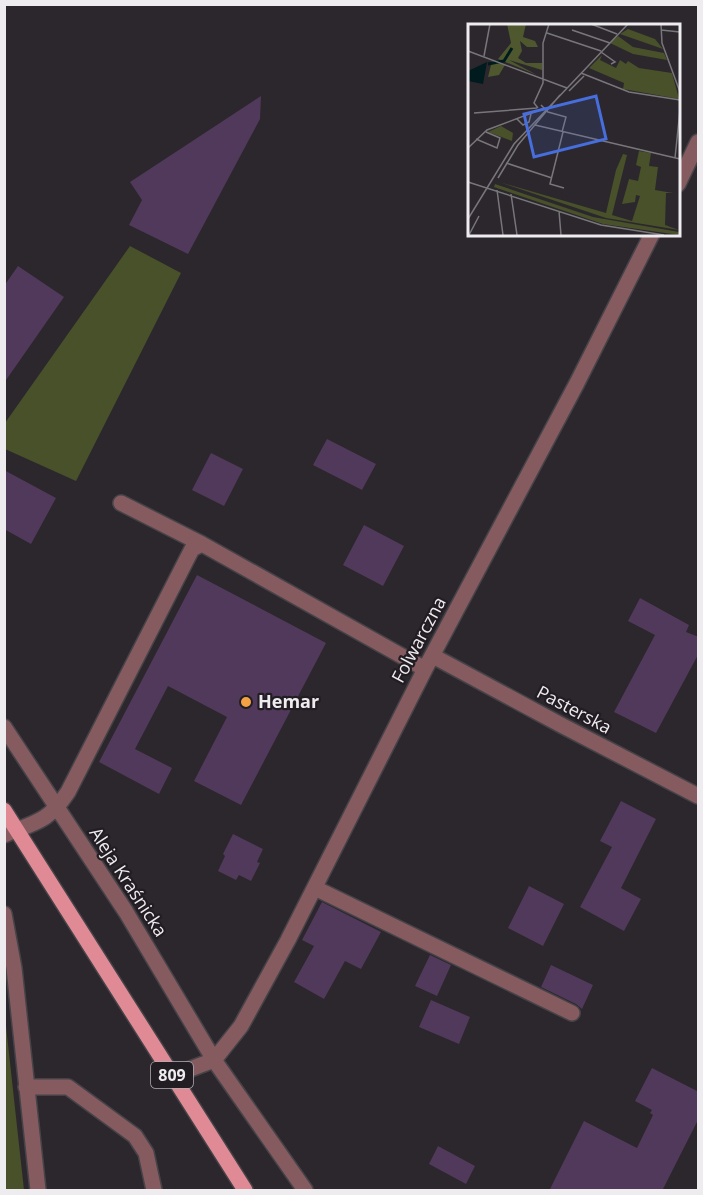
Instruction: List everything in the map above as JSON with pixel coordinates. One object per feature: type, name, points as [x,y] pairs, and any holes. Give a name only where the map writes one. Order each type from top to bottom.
[{"type":"main road","name":"809","points":[[4,810],[11,832],[75,922],[245,1191]]},
{"type":"street","points":[[679,182],[699,142]]},
{"type":"street","name":"Folwarczna","points":[[214,1060],[241,1026],[315,888],[429,662],[577,383],[651,236]]},
{"type":"street","name":"Pasterska","points":[[121,503],[429,662],[699,796]]},
{"type":"street","points":[[11,832],[42,820],[57,809],[68,792],[192,549],[202,544]]},
{"type":"street","name":"Aleja Kraśnicka","points":[[4,727],[126,912],[214,1060],[305,1191]]},
{"type":"street","points":[[315,888],[572,1013]]},
{"type":"street","points":[[4,914],[14,968],[38,1191]]},
{"type":"street","points":[[172,1076],[214,1060]]},
{"type":"street","points":[[26,1087],[68,1087],[135,1136],[146,1153],[154,1191]]},
{"type":"green space","points":[[130,246],[181,273],[76,481],[5,449],[5,423]]},
{"type":"green space","points":[[5,1017],[24,1190],[5,1190]]},
{"type":"building","points":[[261,96],[260,119],[188,254],[129,225],[142,200],[130,182]]},
{"type":"building","points":[[18,266],[64,297],[4,383],[4,286]]},
{"type":"building","points":[[327,439],[376,464],[362,490],[313,465]]},
{"type":"building","points":[[211,453],[243,469],[224,506],[192,490]]},
{"type":"building","points":[[4,470],[56,498],[31,544],[4,529]]},
{"type":"building","points":[[364,525],[404,546],[383,586],[343,565]]},
{"type":"building","name":"Hemar","points":[[197,575],[326,643],[241,805],[194,781],[227,717],[168,686],[135,749],[172,768],[159,794],[99,762]]},
{"type":"building","points":[[640,598],[689,625],[686,632],[699,637],[699,653],[656,733],[614,712],[655,635],[628,621]]},
{"type":"building","points":[[621,801],[656,819],[621,888],[641,899],[624,931],[580,907],[612,847],[600,841]]},
{"type":"building","points":[[233,834],[263,849],[257,862],[260,863],[251,881],[239,875],[236,880],[218,871]]},
{"type":"building","points":[[529,886],[564,904],[543,946],[508,928]]},
{"type":"building","points":[[322,902],[381,932],[361,969],[345,961],[324,999],[294,982],[314,946],[302,940]]},
{"type":"building","points":[[430,955],[451,965],[437,996],[415,986]]},
{"type":"building","points":[[551,965],[593,985],[582,1009],[541,987]]},
{"type":"building","points":[[431,1000],[470,1017],[459,1044],[419,1027]]},
{"type":"building","points":[[652,1068],[699,1092],[699,1118],[662,1191],[549,1191],[584,1121],[637,1148],[653,1115],[650,1113],[652,1110],[635,1101]]},
{"type":"building","points":[[438,1146],[475,1166],[466,1184],[429,1164]]},
{"type":"place","name":"Hemar","points":[[246,702]]}]
